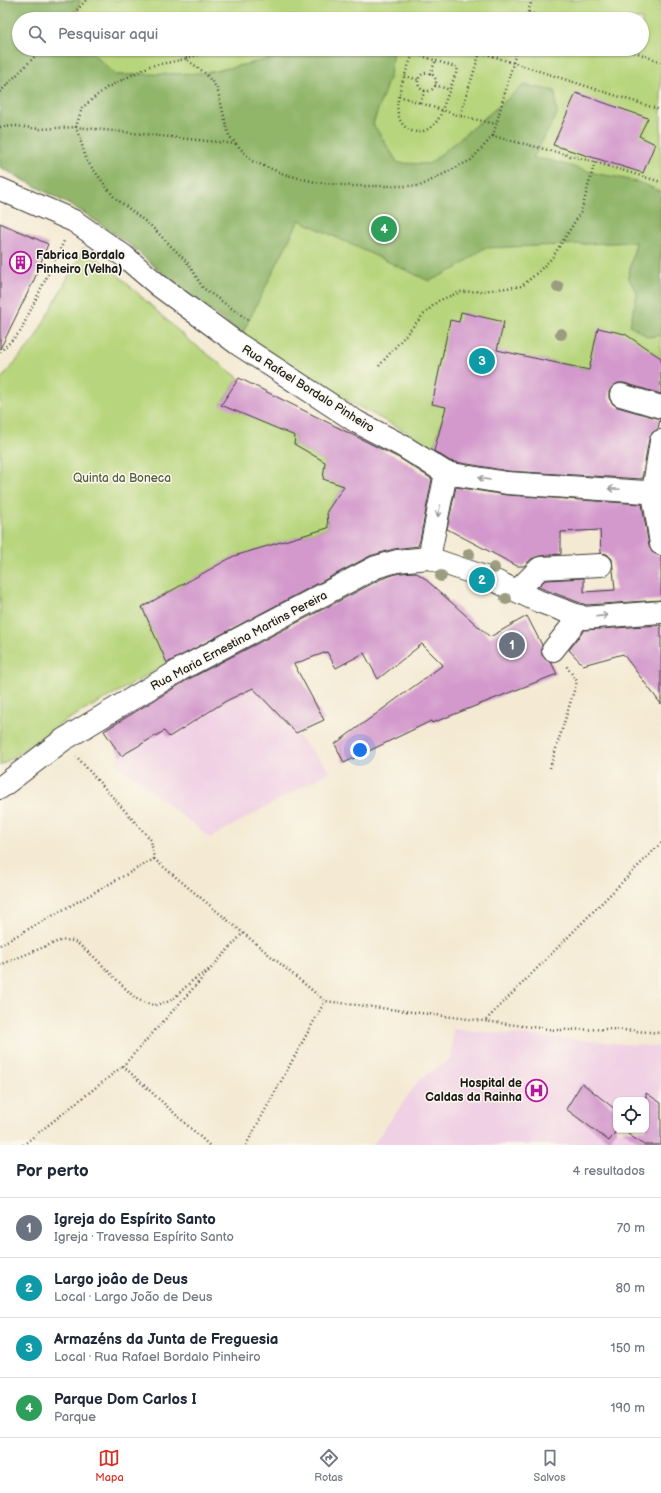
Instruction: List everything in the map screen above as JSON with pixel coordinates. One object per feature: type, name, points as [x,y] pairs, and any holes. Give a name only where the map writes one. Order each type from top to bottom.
[{"type":"street","name":"Rua Rafael Bordalo Pinheiro","points":[[0,189],[74,221],[124,256],[158,285],[238,344],[357,422],[401,445],[446,473],[507,483],[657,492]]},
{"type":"street","points":[[621,395],[661,407]]},
{"type":"street","points":[[661,440],[657,492],[661,544]]},
{"type":"street","points":[[446,473],[429,558],[491,579],[584,618],[661,612]]},
{"type":"street","name":"Rua Maria Ernestina Martins Pereira","points":[[0,788],[63,740],[183,668],[376,567],[396,561],[429,558]]},
{"type":"street","points":[[527,595],[540,568],[602,564]]},
{"type":"street","points":[[553,650],[580,616]]},
{"type":"path","points":[[75,12],[86,0]]},
{"type":"path","points":[[528,12],[532,0]]},
{"type":"path","points":[[0,92],[35,56]]},
{"type":"path","points":[[196,56],[150,66],[106,88],[82,108],[76,127],[87,161],[114,197],[151,226],[187,262],[203,288],[248,320]]},
{"type":"path","points":[[412,56],[399,96],[398,113],[401,122],[409,130],[421,132],[432,128],[440,118],[458,68],[423,56]]},
{"type":"path","points":[[460,116],[479,56]]},
{"type":"path","points":[[493,56],[661,110]]},
{"type":"path","points":[[186,59],[205,73],[217,88],[229,136],[252,161],[284,174],[315,182],[351,186],[420,186],[471,160],[493,136],[515,56]]},
{"type":"path","points":[[645,56],[661,62]]},
{"type":"path","points":[[430,74],[436,60]]},
{"type":"path","points":[[423,74],[430,74],[435,78],[435,85],[430,90],[425,90],[420,87],[419,80],[423,74]]},
{"type":"path","points":[[405,76],[419,80]]},
{"type":"path","points":[[435,85],[450,90]]},
{"type":"path","points":[[420,103],[425,90]]},
{"type":"path","points":[[399,96],[460,116],[496,124]]},
{"type":"path","points":[[0,127],[16,126],[40,129],[76,127],[236,144]]},
{"type":"path","points":[[493,136],[595,162],[661,182]]},
{"type":"path","points":[[379,366],[422,316],[438,301],[460,292],[483,291],[522,286],[537,273],[552,258],[581,212],[595,162]]},
{"type":"path","points":[[0,352],[20,332],[74,221]]},
{"type":"path","points":[[550,768],[576,681],[569,669],[553,650]]},
{"type":"path","points":[[73,752],[151,840],[154,860],[325,1001],[556,1030],[611,1029],[661,1033]]},
{"type":"path","points":[[486,1021],[661,843]]},
{"type":"path","points":[[0,945],[154,860]]},
{"type":"path","points":[[23,1145],[123,1066],[243,933]]},
{"type":"path","points":[[0,965],[59,941],[70,940],[77,943],[94,957],[135,998],[155,1005],[174,999],[193,980],[213,966]]},
{"type":"path","points":[[246,1145],[325,1001]]},
{"type":"path","points":[[123,1066],[209,1145]]},
{"type":"shaded area","points":[[253,688],[331,771],[210,838],[115,762],[121,756],[164,731],[169,737],[226,702]]},
{"type":"shaded area","name":"Hospital de Caldas da Rainha","points":[[453,1029],[661,1047],[661,1145],[373,1145],[419,1080],[451,1058]]},
{"type":"green space","points":[[0,0],[661,0],[661,399],[591,386],[594,371],[535,358],[442,421],[434,447],[326,389],[242,334],[130,245],[83,212],[0,167]]},
{"type":"green space","points":[[0,0],[80,0],[77,12],[12,12],[12,56],[96,56],[116,75],[205,73],[284,56],[392,56],[390,75],[373,124],[398,163],[429,164],[524,85],[555,91],[557,114],[533,158],[631,180],[661,192],[661,335],[648,337],[630,325],[637,294],[628,277],[636,242],[484,248],[457,268],[429,281],[299,220],[242,334],[186,294],[130,245],[83,212],[0,167]]},
{"type":"green space","name":"Quinta da Boneca","points":[[84,248],[118,275],[185,337],[239,378],[221,404],[295,436],[294,444],[325,462],[323,479],[344,486],[327,511],[328,528],[233,557],[142,607],[168,664],[65,721],[0,766],[0,380],[34,340]]},
{"type":"building","points":[[576,93],[648,118],[639,136],[655,144],[643,173],[553,145]]},
{"type":"building","name":"Fabrica Bordalo Pinheiro (Velha)","points":[[0,223],[48,244],[34,280],[0,349]]},
{"type":"building","points":[[461,312],[504,322],[497,350],[589,370],[598,328],[625,334],[661,358],[661,394],[624,383],[618,383],[613,386],[609,392],[609,398],[617,407],[660,419],[658,429],[652,433],[649,439],[642,479],[508,471],[450,461],[434,451],[446,407],[432,404],[450,320],[459,322]]},
{"type":"building","points":[[239,378],[401,459],[432,479],[420,540],[418,546],[394,549],[370,556],[167,663],[142,607],[234,556],[328,528],[327,511],[344,486],[323,479],[325,462],[294,444],[295,436],[221,405]]},
{"type":"building","points":[[456,487],[506,495],[642,504],[649,546],[652,552],[661,556],[661,600],[586,605],[538,587],[545,580],[584,578],[584,592],[615,590],[612,559],[607,554],[601,553],[600,530],[561,532],[561,554],[539,556],[531,559],[524,566],[517,566],[447,529]]},
{"type":"building","points":[[415,572],[423,577],[490,637],[527,616],[542,645],[542,655],[546,660],[551,662],[557,674],[432,723],[431,721],[344,763],[335,744],[443,665],[422,644],[378,679],[364,653],[336,668],[327,652],[294,664],[324,720],[296,733],[253,688],[226,701],[169,737],[164,731],[121,756],[104,731],[189,679],[381,579],[399,573]]},
{"type":"building","points":[[661,625],[661,704],[623,654],[583,665],[569,650],[584,630]]},
{"type":"building","points":[[582,1083],[613,1108],[613,1133],[615,1133],[609,1141],[566,1109]]},
{"type":"building","points":[[646,1093],[661,1103],[661,1145],[644,1145],[626,1133],[649,1133],[649,1097],[646,1097]]},
{"type":"place","name":"Parque Dom Carlos I","points":[[384,229]]},
{"type":"place","name":"Fabrica Bordalo Pinheiro (Velha)","points":[[21,262]]},
{"type":"place","name":"Armazéns da Junta de Freguesia","points":[[482,361]]},
{"type":"place","name":"Largo joâo de Deus","points":[[482,580]]},
{"type":"place","name":"Igreja do Espírito Santo","points":[[512,645]]},
{"type":"place","name":"Hospital de Caldas da Rainha","points":[[537,1090]]}]
